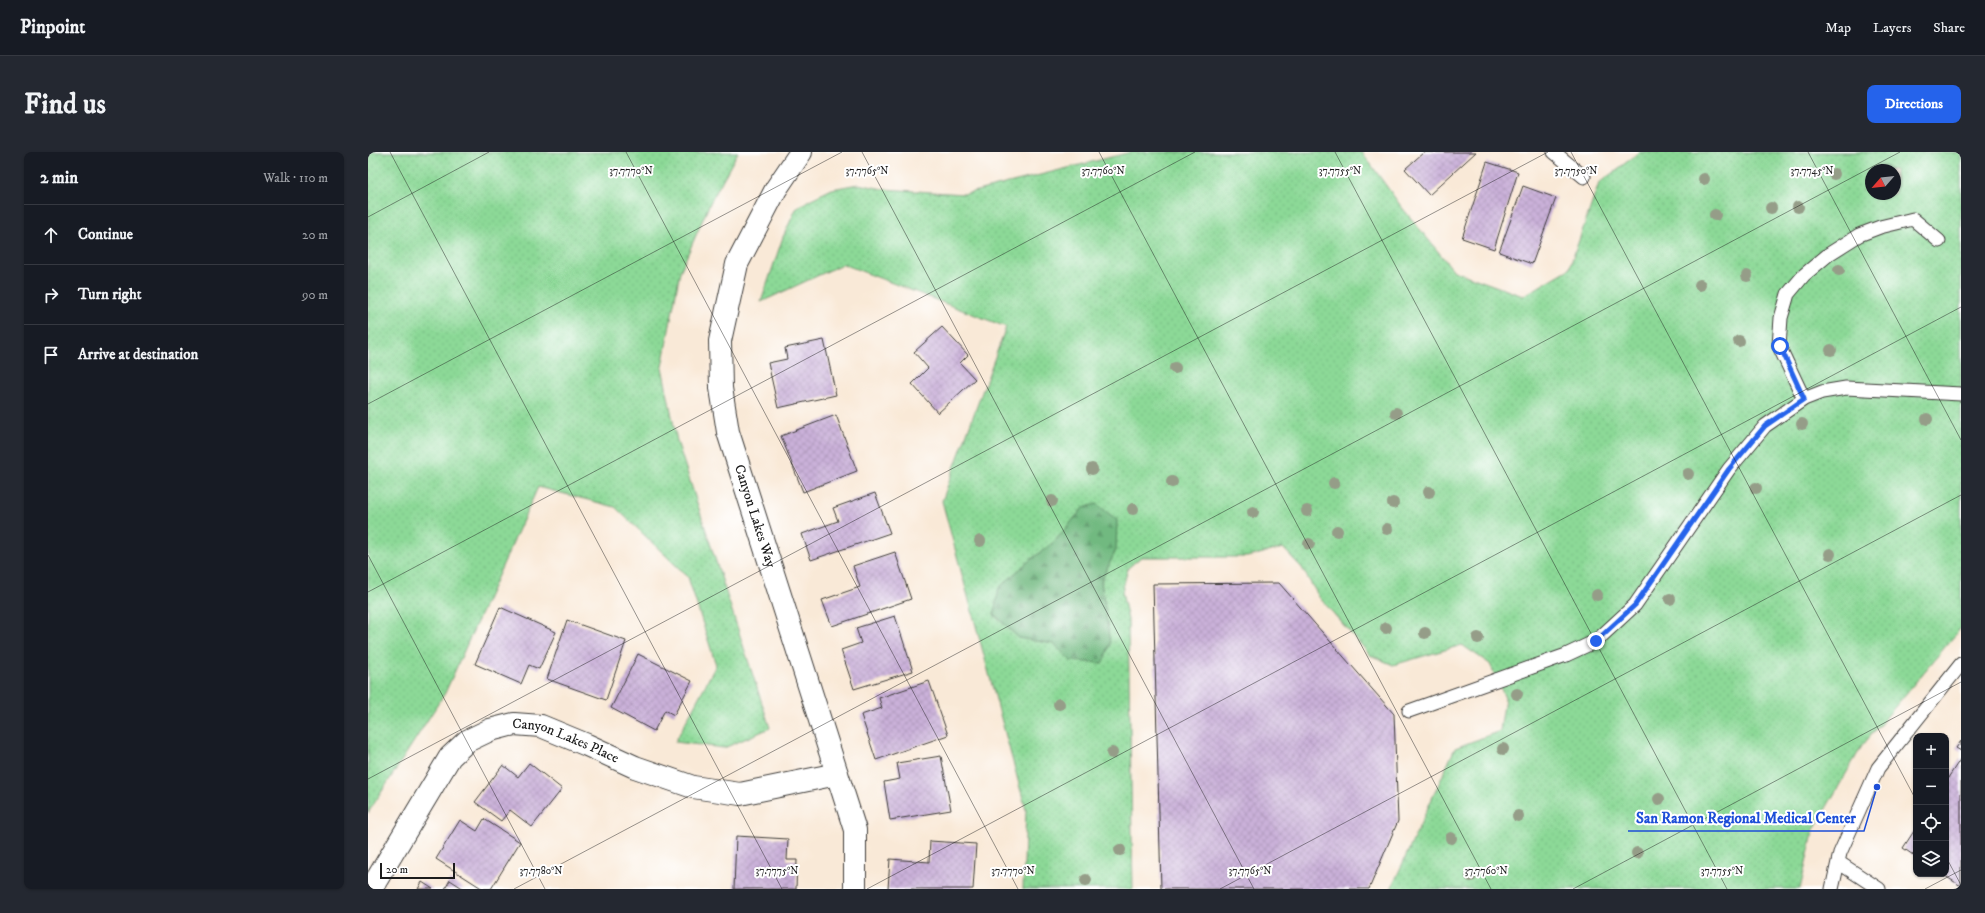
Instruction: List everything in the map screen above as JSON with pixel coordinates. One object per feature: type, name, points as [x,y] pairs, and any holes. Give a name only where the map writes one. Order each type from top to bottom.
[{"type":"street","name":"Canyon Lakes Way","points":[[801,152],[776,189],[737,264],[720,341],[721,388],[728,432],[855,830],[855,889]]},
{"type":"street","name":"Canyon Lakes Place","points":[[371,889],[450,757],[467,741],[490,730],[514,724],[541,726],[635,767],[693,787],[740,794],[837,774]]},
{"type":"lane","points":[[1554,152],[1584,177]]},
{"type":"lane","points":[[1804,399],[1780,346],[1781,318],[1788,294],[1804,275],[1829,254],[1859,235],[1880,227],[1913,219],[1939,241]]},
{"type":"lane","points":[[1409,711],[1566,655],[1596,641],[1635,605],[1729,469],[1765,426],[1804,399],[1822,392],[1846,388],[1932,391],[1961,394]]},
{"type":"lane","points":[[1832,889],[1840,853],[1878,768],[1961,664]]},
{"type":"lane","points":[[1838,862],[1879,889]]},
{"type":"green space","points":[[368,152],[738,152],[710,203],[680,272],[662,367],[677,441],[770,728],[724,748],[675,742],[716,665],[688,577],[615,507],[538,487],[445,693],[368,813]]},
{"type":"green space","points":[[1131,152],[1362,152],[1400,205],[1454,271],[1523,296],[1569,269],[1599,183],[1640,152],[1961,152],[1961,628],[1862,746],[1814,829],[1800,889],[1391,889],[1455,748],[1500,731],[1505,698],[1490,664],[1462,645],[1393,665],[1370,655],[1319,597],[1302,568],[1283,548],[1247,557],[1141,557],[1128,568],[1122,592],[1128,620],[1133,889],[1023,889],[1026,810],[942,501],[1006,327],[843,264],[761,302],[783,237],[796,209],[809,200],[832,189],[858,184],[883,189],[965,194]],"holes":[[[1084,507],[1116,550],[1101,581],[1105,609],[1071,661],[1054,644],[1019,638],[994,615],[999,588],[1029,561],[1054,542]]]},
{"type":"green space","points":[[1097,504],[1117,520],[1116,550],[1101,581],[1110,643],[1103,663],[1071,661],[1054,644],[1019,638],[994,614],[999,588],[1029,561],[1054,542],[1084,507]]},
{"type":"building","points":[[1424,152],[1476,152],[1429,195],[1405,169]]},
{"type":"building","points":[[1487,162],[1518,172],[1494,249],[1462,238]]},
{"type":"building","points":[[1523,186],[1556,198],[1532,264],[1499,252]]},
{"type":"building","points":[[942,327],[968,355],[960,363],[975,379],[938,413],[912,384],[928,368],[914,352]]},
{"type":"building","points":[[824,340],[836,395],[778,408],[768,363],[787,359],[785,348]]},
{"type":"building","points":[[836,415],[857,471],[803,492],[781,436]]},
{"type":"building","points":[[875,493],[890,533],[811,560],[802,534],[838,521],[833,508]]},
{"type":"building","points":[[895,552],[911,599],[832,626],[822,600],[860,587],[853,566]]},
{"type":"building","points":[[1279,583],[1394,714],[1398,821],[1369,889],[1161,889],[1153,584]]},
{"type":"building","points":[[500,607],[556,632],[539,669],[529,665],[521,684],[475,664]]},
{"type":"building","points":[[895,616],[913,671],[854,689],[841,650],[861,643],[856,628]]},
{"type":"building","points":[[567,620],[626,641],[606,700],[547,679]]},
{"type":"building","points":[[638,654],[692,681],[674,715],[665,710],[654,731],[611,708]]},
{"type":"building","points":[[929,681],[948,735],[876,760],[861,715],[882,708],[879,698]]},
{"type":"building","points":[[1961,741],[1961,751],[1956,748]]},
{"type":"building","points":[[941,756],[951,810],[890,820],[884,782],[900,779],[897,763]]},
{"type":"building","points":[[1961,758],[1961,886],[1947,877],[1949,877],[1949,776]]},
{"type":"building","points":[[529,763],[562,789],[532,827],[510,810],[501,821],[475,802],[503,765],[518,777]]},
{"type":"building","points":[[484,819],[520,842],[491,889],[483,889],[436,859],[460,820],[477,831]]},
{"type":"building","points":[[1913,833],[1913,855],[1903,848]]},
{"type":"building","points":[[736,836],[788,839],[787,860],[797,860],[796,889],[734,889]]},
{"type":"building","points":[[930,841],[976,844],[973,889],[888,889],[890,859],[929,862]]},
{"type":"building","points":[[450,880],[464,889],[445,889]]},
{"type":"building","points":[[422,882],[433,889],[418,889]]},
{"type":"place","name":"San Ramon Regional Medical Center","points":[[1877,787]]},
{"type":"route","points":[[1596,641],[1635,605],[1729,469],[1765,426],[1804,399],[1780,346]]}]
